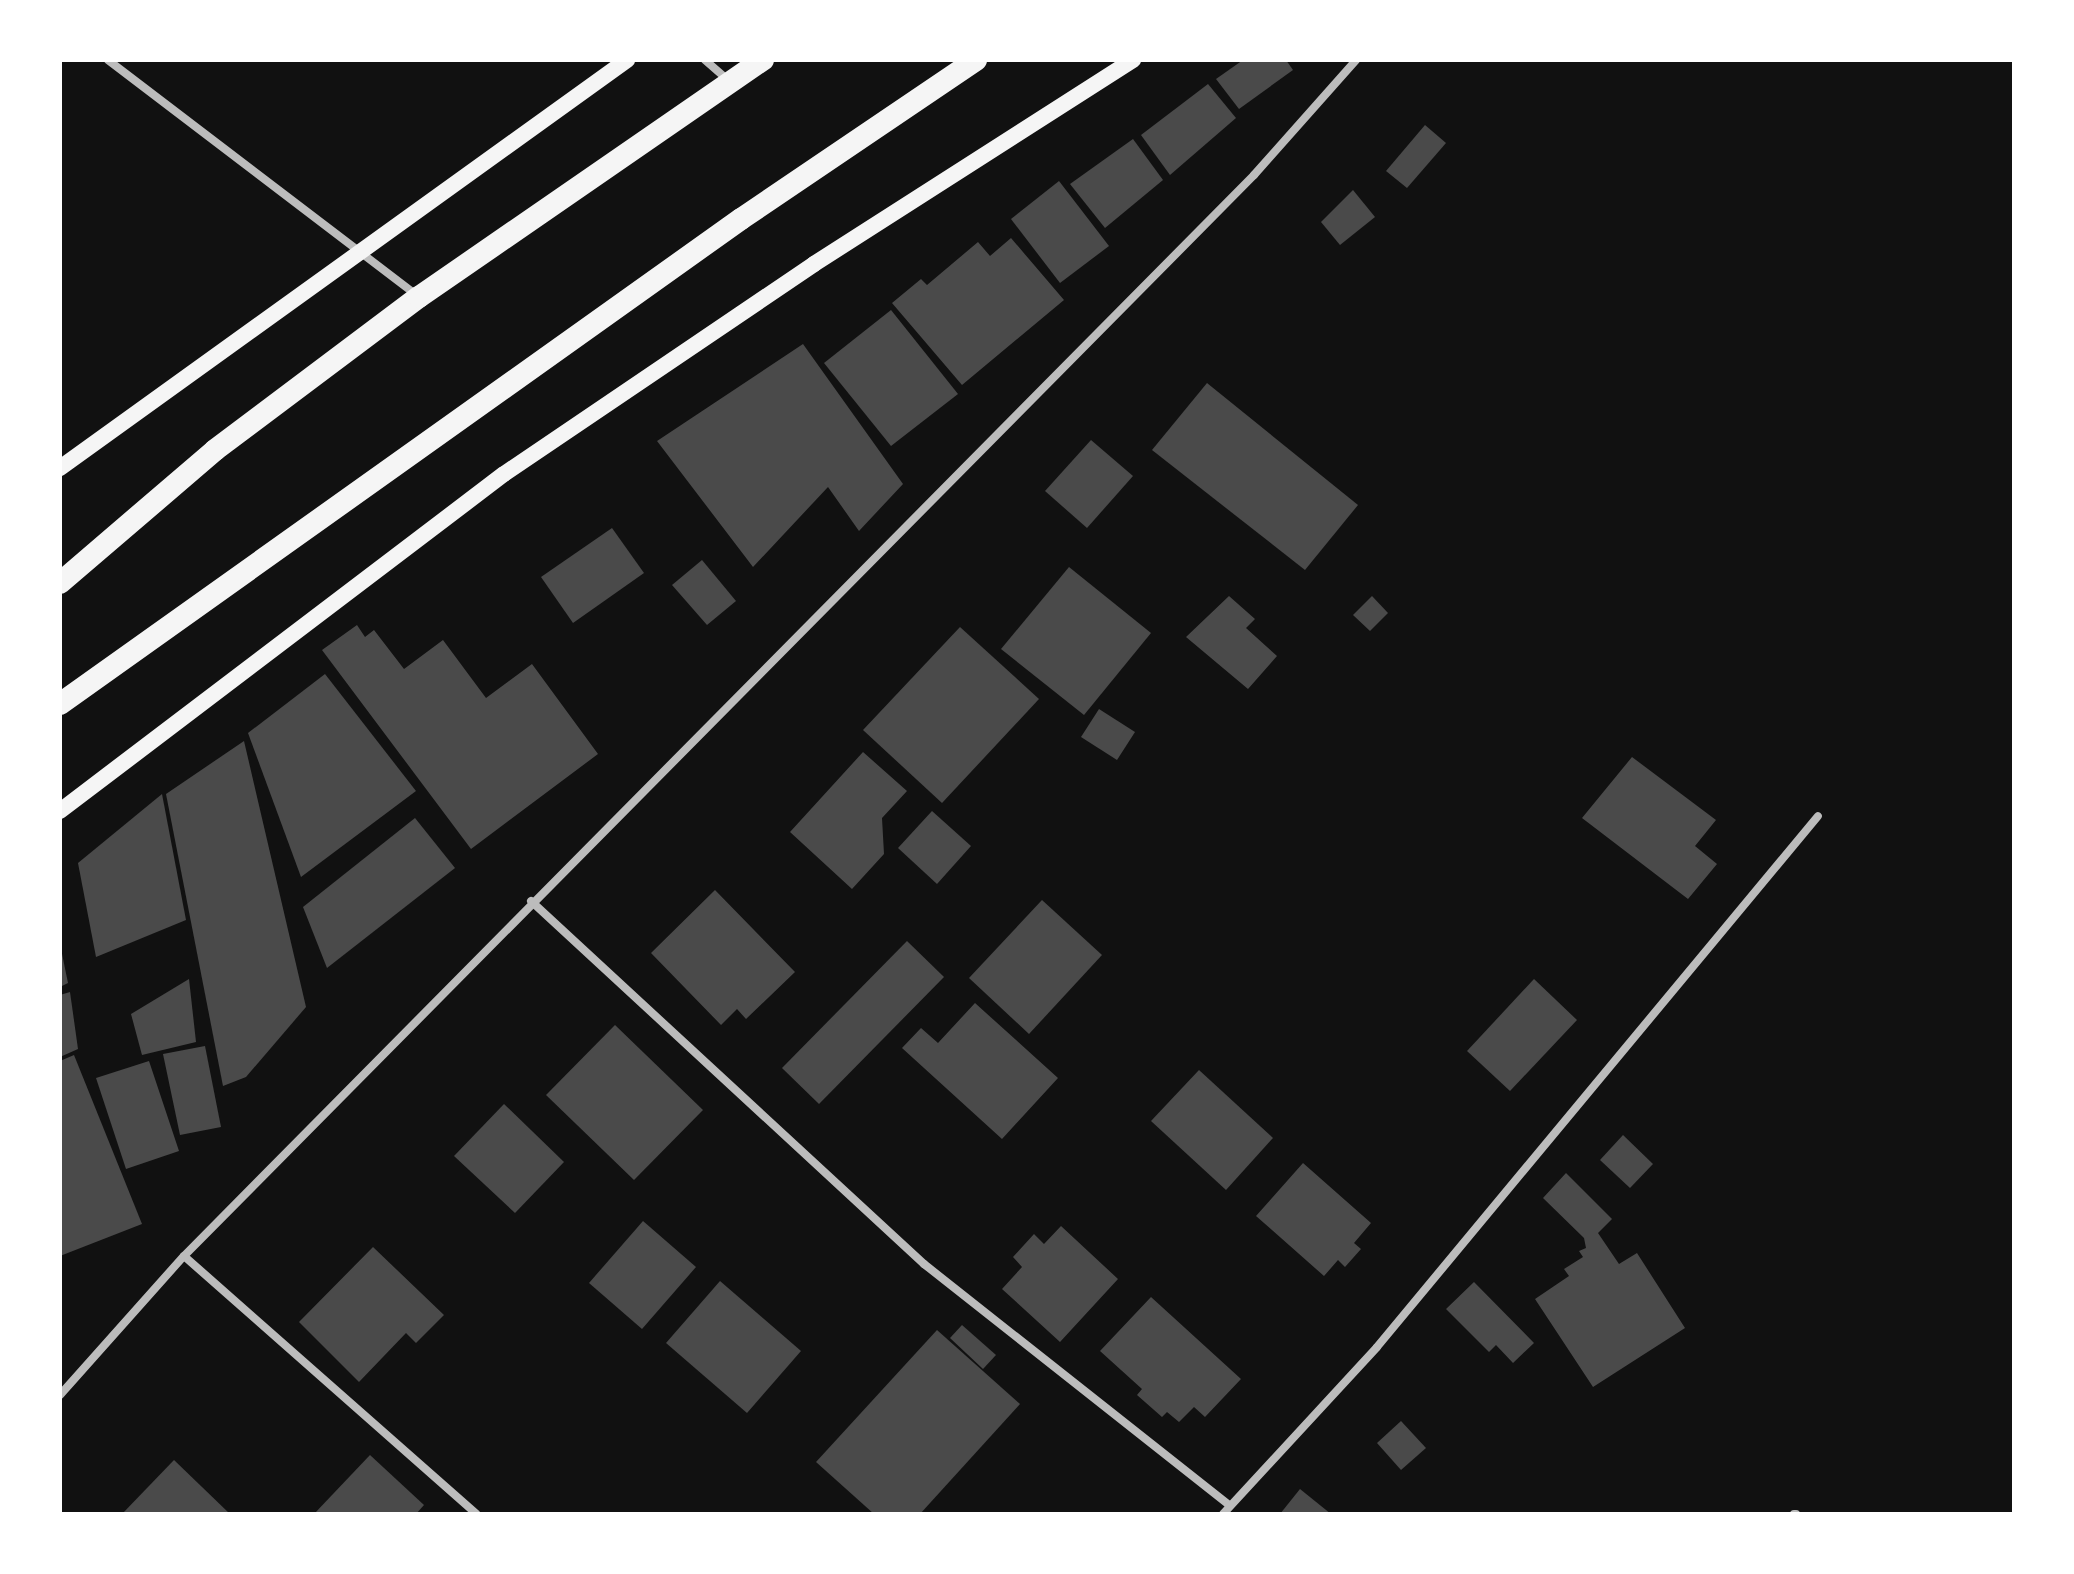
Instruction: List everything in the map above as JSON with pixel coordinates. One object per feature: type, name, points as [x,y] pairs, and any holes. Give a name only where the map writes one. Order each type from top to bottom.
[{"type":"highway","points":[[60,583],[215,450],[419,297],[763,60]]},
{"type":"highway","points":[[60,704],[741,219],[976,60]]},
{"type":"main road","points":[[60,468],[355,252],[627,60]]},
{"type":"main road","points":[[60,811],[504,474],[814,264],[1133,60]]},
{"type":"street","points":[[108,60],[355,252],[419,297]]},
{"type":"street","points":[[705,60],[730,83]]},
{"type":"street","points":[[60,1395],[184,1256],[531,901],[1254,175],[1356,60]]},
{"type":"street","points":[[1223,1514],[1377,1347],[1818,816]]},
{"type":"street","points":[[531,901],[924,1264],[1229,1505]]},
{"type":"street","points":[[184,1256],[477,1514]]},
{"type":"building","points":[[1243,60],[1286,60],[1293,70],[1239,109],[1216,79]]},
{"type":"building","points":[[1208,84],[1236,118],[1170,175],[1141,135]]},
{"type":"building","points":[[1425,125],[1446,143],[1407,188],[1386,171]]},
{"type":"building","points":[[1133,139],[1163,180],[1105,228],[1070,184]]},
{"type":"building","points":[[1059,181],[1109,246],[1060,283],[1011,219]]},
{"type":"building","points":[[1353,190],[1375,217],[1340,245],[1321,222]]},
{"type":"building","points":[[1011,238],[1064,300],[962,385],[892,303],[921,279],[927,285],[978,242],[990,256]]},
{"type":"building","points":[[891,310],[958,394],[891,446],[824,363]]},
{"type":"building","points":[[803,344],[903,484],[859,531],[828,487],[753,567],[657,441]]},
{"type":"building","points":[[1207,383],[1358,505],[1305,570],[1152,450]]},
{"type":"building","points":[[1091,440],[1133,476],[1087,528],[1045,491]]},
{"type":"building","points":[[612,528],[644,573],[573,623],[541,577]]},
{"type":"building","points":[[702,560],[736,601],[707,625],[672,585]]},
{"type":"building","points":[[1069,567],[1151,633],[1084,715],[1001,649]]},
{"type":"building","points":[[1229,596],[1255,619],[1246,628],[1277,656],[1248,689],[1186,637]]},
{"type":"building","points":[[1372,596],[1388,613],[1370,631],[1353,615]]},
{"type":"building","points":[[357,625],[365,637],[374,630],[404,669],[443,640],[486,698],[532,664],[598,754],[471,849],[322,650]]},
{"type":"building","points":[[960,627],[1039,699],[942,803],[863,730]]},
{"type":"building","points":[[325,674],[416,791],[301,877],[248,733]]},
{"type":"building","points":[[1099,709],[1135,732],[1117,760],[1081,737]]},
{"type":"building","points":[[244,741],[306,1007],[246,1077],[223,1086],[166,794]]},
{"type":"building","points":[[863,752],[907,791],[882,818],[884,854],[852,889],[790,832]]},
{"type":"building","points":[[1632,757],[1716,820],[1695,846],[1717,864],[1688,899],[1582,818]]},
{"type":"building","points":[[162,794],[186,920],[96,957],[78,863]]},
{"type":"building","points":[[932,811],[971,846],[937,884],[898,848]]},
{"type":"building","points":[[415,818],[455,868],[327,968],[303,907]]},
{"type":"building","points":[[715,890],[795,972],[746,1019],[737,1009],[721,1025],[651,953]]},
{"type":"building","points":[[1042,900],[1102,955],[1029,1034],[969,978]]},
{"type":"building","points":[[907,941],[944,977],[819,1104],[782,1068]]},
{"type":"building","points":[[60,944],[68,983],[60,987]]},
{"type":"building","points":[[189,979],[196,1042],[142,1055],[131,1014]]},
{"type":"building","points":[[1534,979],[1577,1020],[1510,1091],[1467,1051]]},
{"type":"building","points":[[70,992],[78,1049],[60,1057],[60,995]]},
{"type":"building","points":[[975,1003],[1058,1078],[1002,1139],[902,1048],[921,1028],[938,1043]]},
{"type":"building","points":[[615,1025],[703,1110],[634,1180],[546,1095]]},
{"type":"building","points":[[205,1046],[221,1127],[180,1135],[163,1054]]},
{"type":"building","points":[[74,1055],[142,1224],[60,1256],[60,1061]]},
{"type":"building","points":[[149,1061],[179,1151],[126,1169],[96,1078]]},
{"type":"building","points":[[1199,1070],[1273,1138],[1226,1190],[1151,1121]]},
{"type":"building","points":[[504,1104],[564,1162],[515,1213],[454,1156]]},
{"type":"building","points":[[1623,1135],[1653,1164],[1630,1188],[1600,1160]]},
{"type":"building","points":[[1303,1163],[1371,1223],[1354,1243],[1361,1249],[1345,1267],[1338,1260],[1324,1276],[1256,1216]]},
{"type":"building","points":[[1566,1173],[1612,1219],[1598,1233],[1619,1264],[1637,1253],[1685,1328],[1593,1387],[1535,1299],[1569,1276],[1564,1269],[1583,1257],[1579,1251],[1586,1248],[1584,1238],[1543,1198]]},
{"type":"building","points":[[643,1221],[696,1267],[642,1329],[589,1283]]},
{"type":"building","points":[[1061,1226],[1118,1279],[1060,1342],[1002,1289],[1022,1267],[1013,1257],[1034,1234],[1044,1244]]},
{"type":"building","points":[[373,1247],[444,1315],[416,1343],[406,1333],[359,1382],[299,1322]]},
{"type":"building","points":[[720,1281],[801,1351],[747,1413],[666,1343]]},
{"type":"building","points":[[1474,1282],[1534,1343],[1513,1363],[1496,1345],[1489,1352],[1446,1309]]},
{"type":"building","points":[[1151,1297],[1241,1379],[1205,1417],[1194,1407],[1179,1422],[1167,1412],[1162,1417],[1137,1395],[1142,1389],[1100,1351]]},
{"type":"building","points":[[962,1325],[996,1355],[983,1369],[950,1338]]},
{"type":"building","points":[[937,1330],[1020,1404],[920,1514],[874,1514],[816,1462]]},
{"type":"building","points":[[1401,1421],[1426,1448],[1401,1470],[1377,1443]]},
{"type":"building","points":[[370,1455],[424,1505],[416,1514],[314,1514]]},
{"type":"building","points":[[174,1460],[230,1514],[122,1514]]},
{"type":"building","points":[[1300,1489],[1331,1514],[1280,1514]]}]
